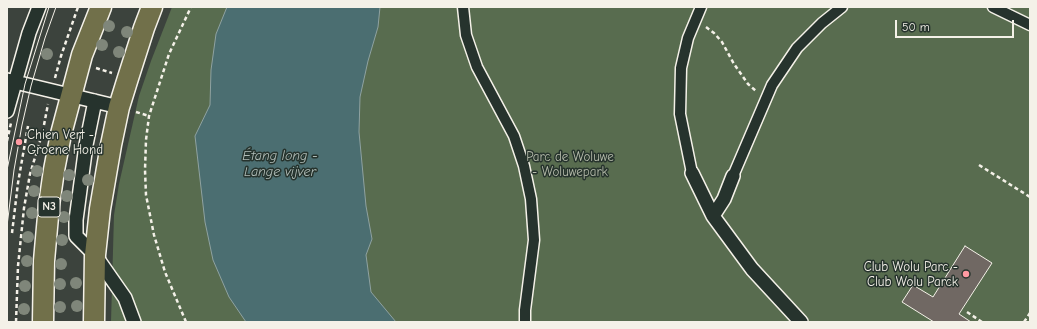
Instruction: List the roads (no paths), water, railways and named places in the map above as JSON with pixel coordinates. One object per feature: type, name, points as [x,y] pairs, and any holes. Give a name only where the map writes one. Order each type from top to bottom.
[{"type":"main road","name":"N3","points":[[43,322],[44,261],[49,205],[58,148],[80,62],[100,7]]},
{"type":"main road","points":[[94,322],[95,255],[100,210],[110,149],[126,109],[128,78],[152,7]]},
{"type":"street","points":[[9,117],[11,81],[39,7]]},
{"type":"street","points":[[463,7],[466,35],[477,67],[514,136],[524,166],[531,199],[534,240],[525,322]]},
{"type":"street","points":[[700,7],[688,38],[681,68],[680,83],[680,114],[692,173],[713,216],[752,269],[801,322]]},
{"type":"street","points":[[713,216],[724,199],[772,85],[797,48],[822,23],[842,7]]},
{"type":"street","points":[[993,7],[1030,25]]},
{"type":"street","points":[[11,81],[126,109]]},
{"type":"street","points":[[95,101],[86,145],[76,220],[76,236],[95,255],[125,298],[134,322]]},
{"type":"water","name":"Étang long - Lange vijver","points":[[227,7],[380,7],[378,27],[368,61],[360,97],[359,132],[366,206],[372,239],[366,255],[371,292],[396,322],[246,322],[229,297],[213,260],[205,222],[195,136],[210,105],[211,70],[216,34]]},
{"type":"tram line","points":[[7,170],[25,84],[49,7]]},
{"type":"tram line","points":[[7,226],[14,170],[22,125],[31,86],[56,7]]},
{"type":"place","name":"Chien Vert - Groene Hond","points":[[19,142]]},
{"type":"place","name":"Club Wolu Parc - Club Wolu Parck","points":[[966,274]]},
{"type":"park label","name":"Parc de Woluwe - Woluwepark","points":[[570,164]]}]
